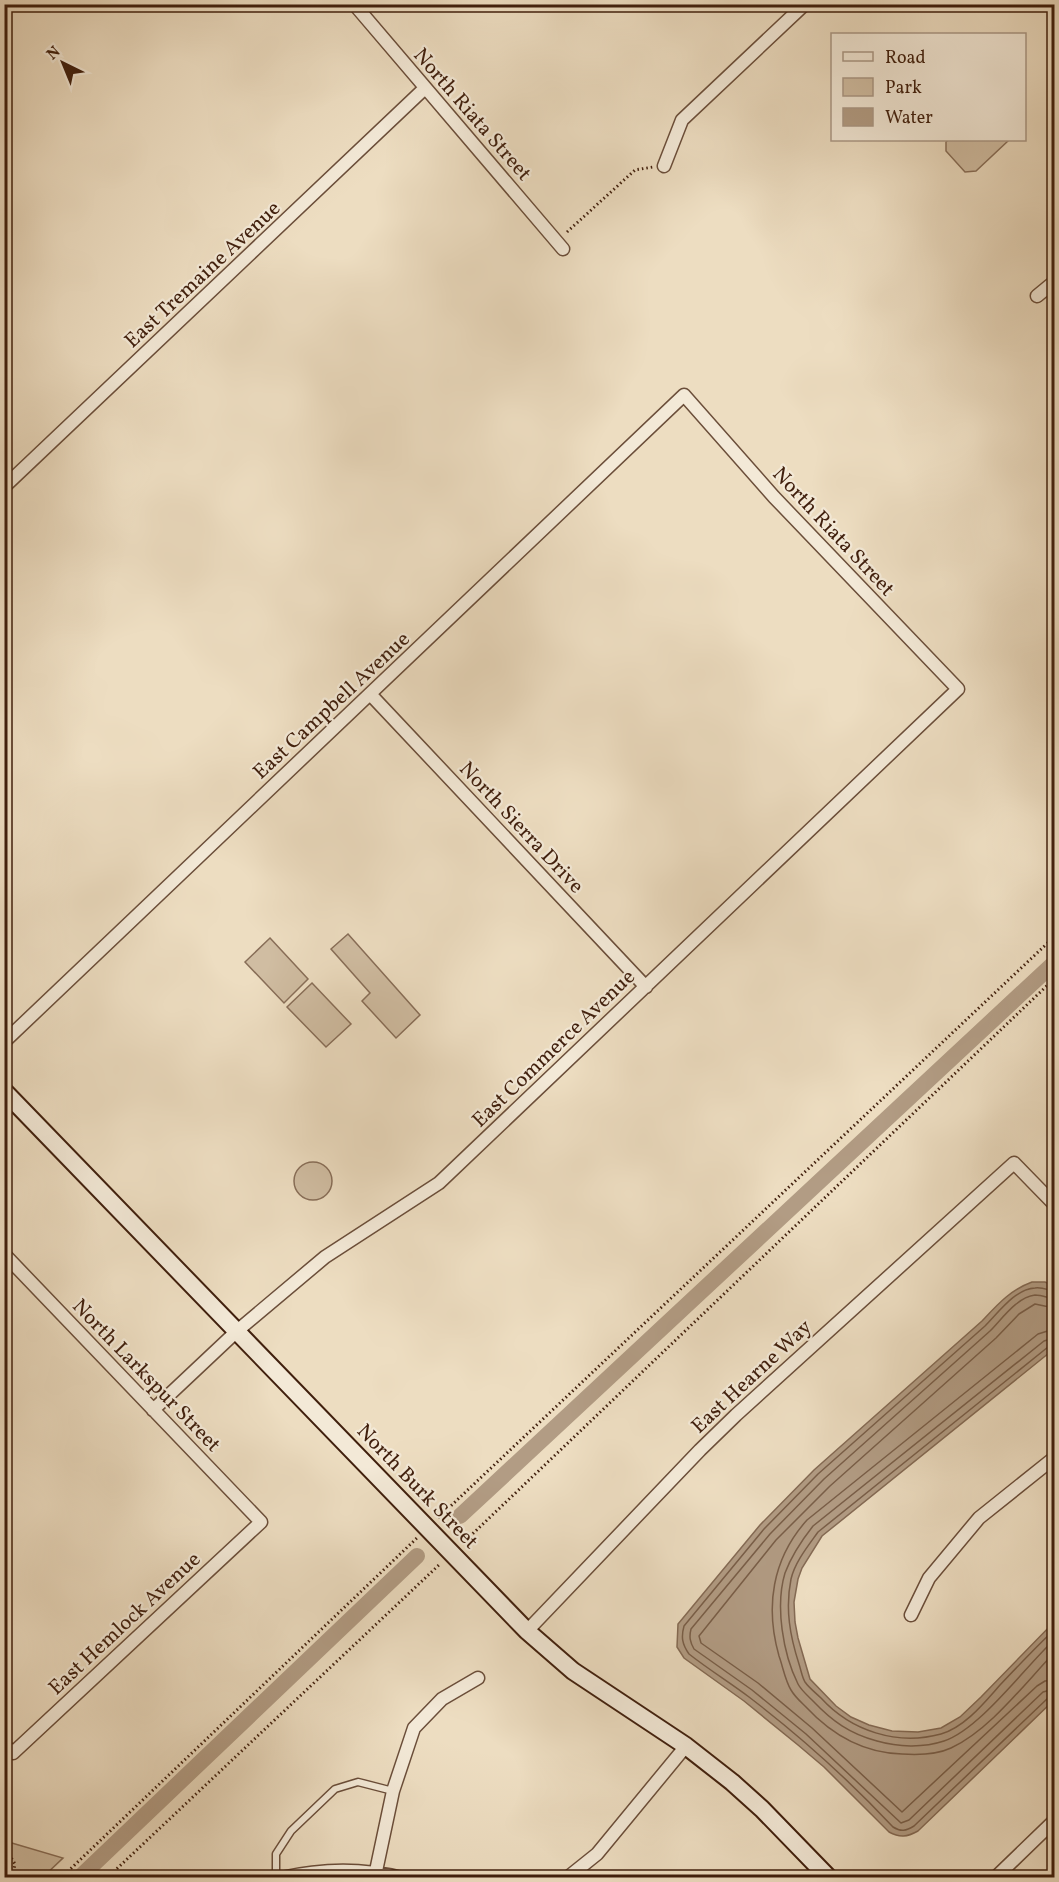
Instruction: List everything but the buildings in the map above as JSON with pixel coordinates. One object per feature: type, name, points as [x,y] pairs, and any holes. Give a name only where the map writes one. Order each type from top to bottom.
[{"type":"street","name":"North Riata Street","points":[[354,4],[563,249]]},
{"type":"street","points":[[664,166],[682,120],[805,4]]},
{"type":"street","name":"East Tremaine Avenue","points":[[4,487],[425,88]]},
{"type":"street","points":[[1037,296],[1054,282]]},
{"type":"street","name":"North Riata Street","points":[[684,395],[774,497],[958,690]]},
{"type":"street","name":"East Campbell Avenue","points":[[4,1042],[684,395]]},
{"type":"street","name":"East Commerce Avenue","points":[[153,1410],[237,1331],[325,1257],[439,1183],[958,690]]},
{"type":"street","name":"North Sierra Drive","points":[[371,695],[646,987]]},
{"type":"street","name":"North Burk Street","points":[[4,1091],[527,1631],[573,1671],[686,1746],[762,1809],[830,1878]]},
{"type":"street","name":"East Hearne Way","points":[[527,1631],[736,1415],[1014,1163],[1054,1204]]},
{"type":"street","name":"North Larkspur Street","points":[[4,1254],[261,1522]]},
{"type":"street","points":[[911,1615],[929,1578],[979,1518],[1054,1458]]},
{"type":"street","name":"East Hemlock Avenue","points":[[9,1749],[261,1522]]},
{"type":"street","points":[[376,1871],[393,1791],[414,1728],[442,1699],[478,1678]]},
{"type":"street","points":[[567,1878],[597,1854],[686,1746]]},
{"type":"street","points":[[994,1878],[1054,1821]]},
{"type":"street","points":[[281,1878],[304,1872],[376,1871],[402,1878]]},
{"type":"lane","points":[[276,1878],[276,1854],[291,1831],[335,1790],[358,1782],[393,1791]]},
{"type":"path","points":[[563,249],[567,231],[635,170],[664,166]]},
{"type":"path","points":[[61,1878],[1054,937]]},
{"type":"path","points":[[107,1878],[1054,979]]},
{"type":"path","points":[[4,1854],[10,1856],[15,1864],[12,1878]]},
{"type":"green space","points":[[1008,141],[976,171],[965,172],[946,151],[946,142]]},
{"type":"green space","points":[[348,934],[420,1015],[396,1038],[362,1001],[370,993],[331,949]]},
{"type":"green space","points":[[270,938],[308,979],[284,1003],[245,962]]},
{"type":"green space","points":[[312,983],[351,1024],[326,1047],[287,1007]]},
{"type":"green space","points":[[313,1162],[320,1163],[326,1168],[331,1174],[331,1188],[326,1194],[320,1199],[313,1200],[306,1199],[300,1194],[295,1188],[294,1181],[295,1174],[300,1168],[306,1163]]},
{"type":"green space","points":[[5,1841],[63,1858],[43,1877],[5,1877]]},
{"type":"water","points":[[1032,1282],[1045,1282],[1054,1286],[1054,1349],[822,1536],[802,1568],[798,1579],[794,1602],[795,1622],[810,1679],[836,1706],[851,1717],[892,1731],[918,1732],[941,1728],[960,1717],[1054,1622],[1054,1700],[918,1831],[907,1836],[900,1836],[889,1832],[824,1767],[798,1745],[744,1701],[684,1658],[677,1647],[678,1624],[760,1525],[814,1470],[982,1321],[1004,1298]]},
{"type":"waterway","points":[[460,1516],[1054,963]]},
{"type":"waterway","points":[[79,1878],[417,1556]]}]
